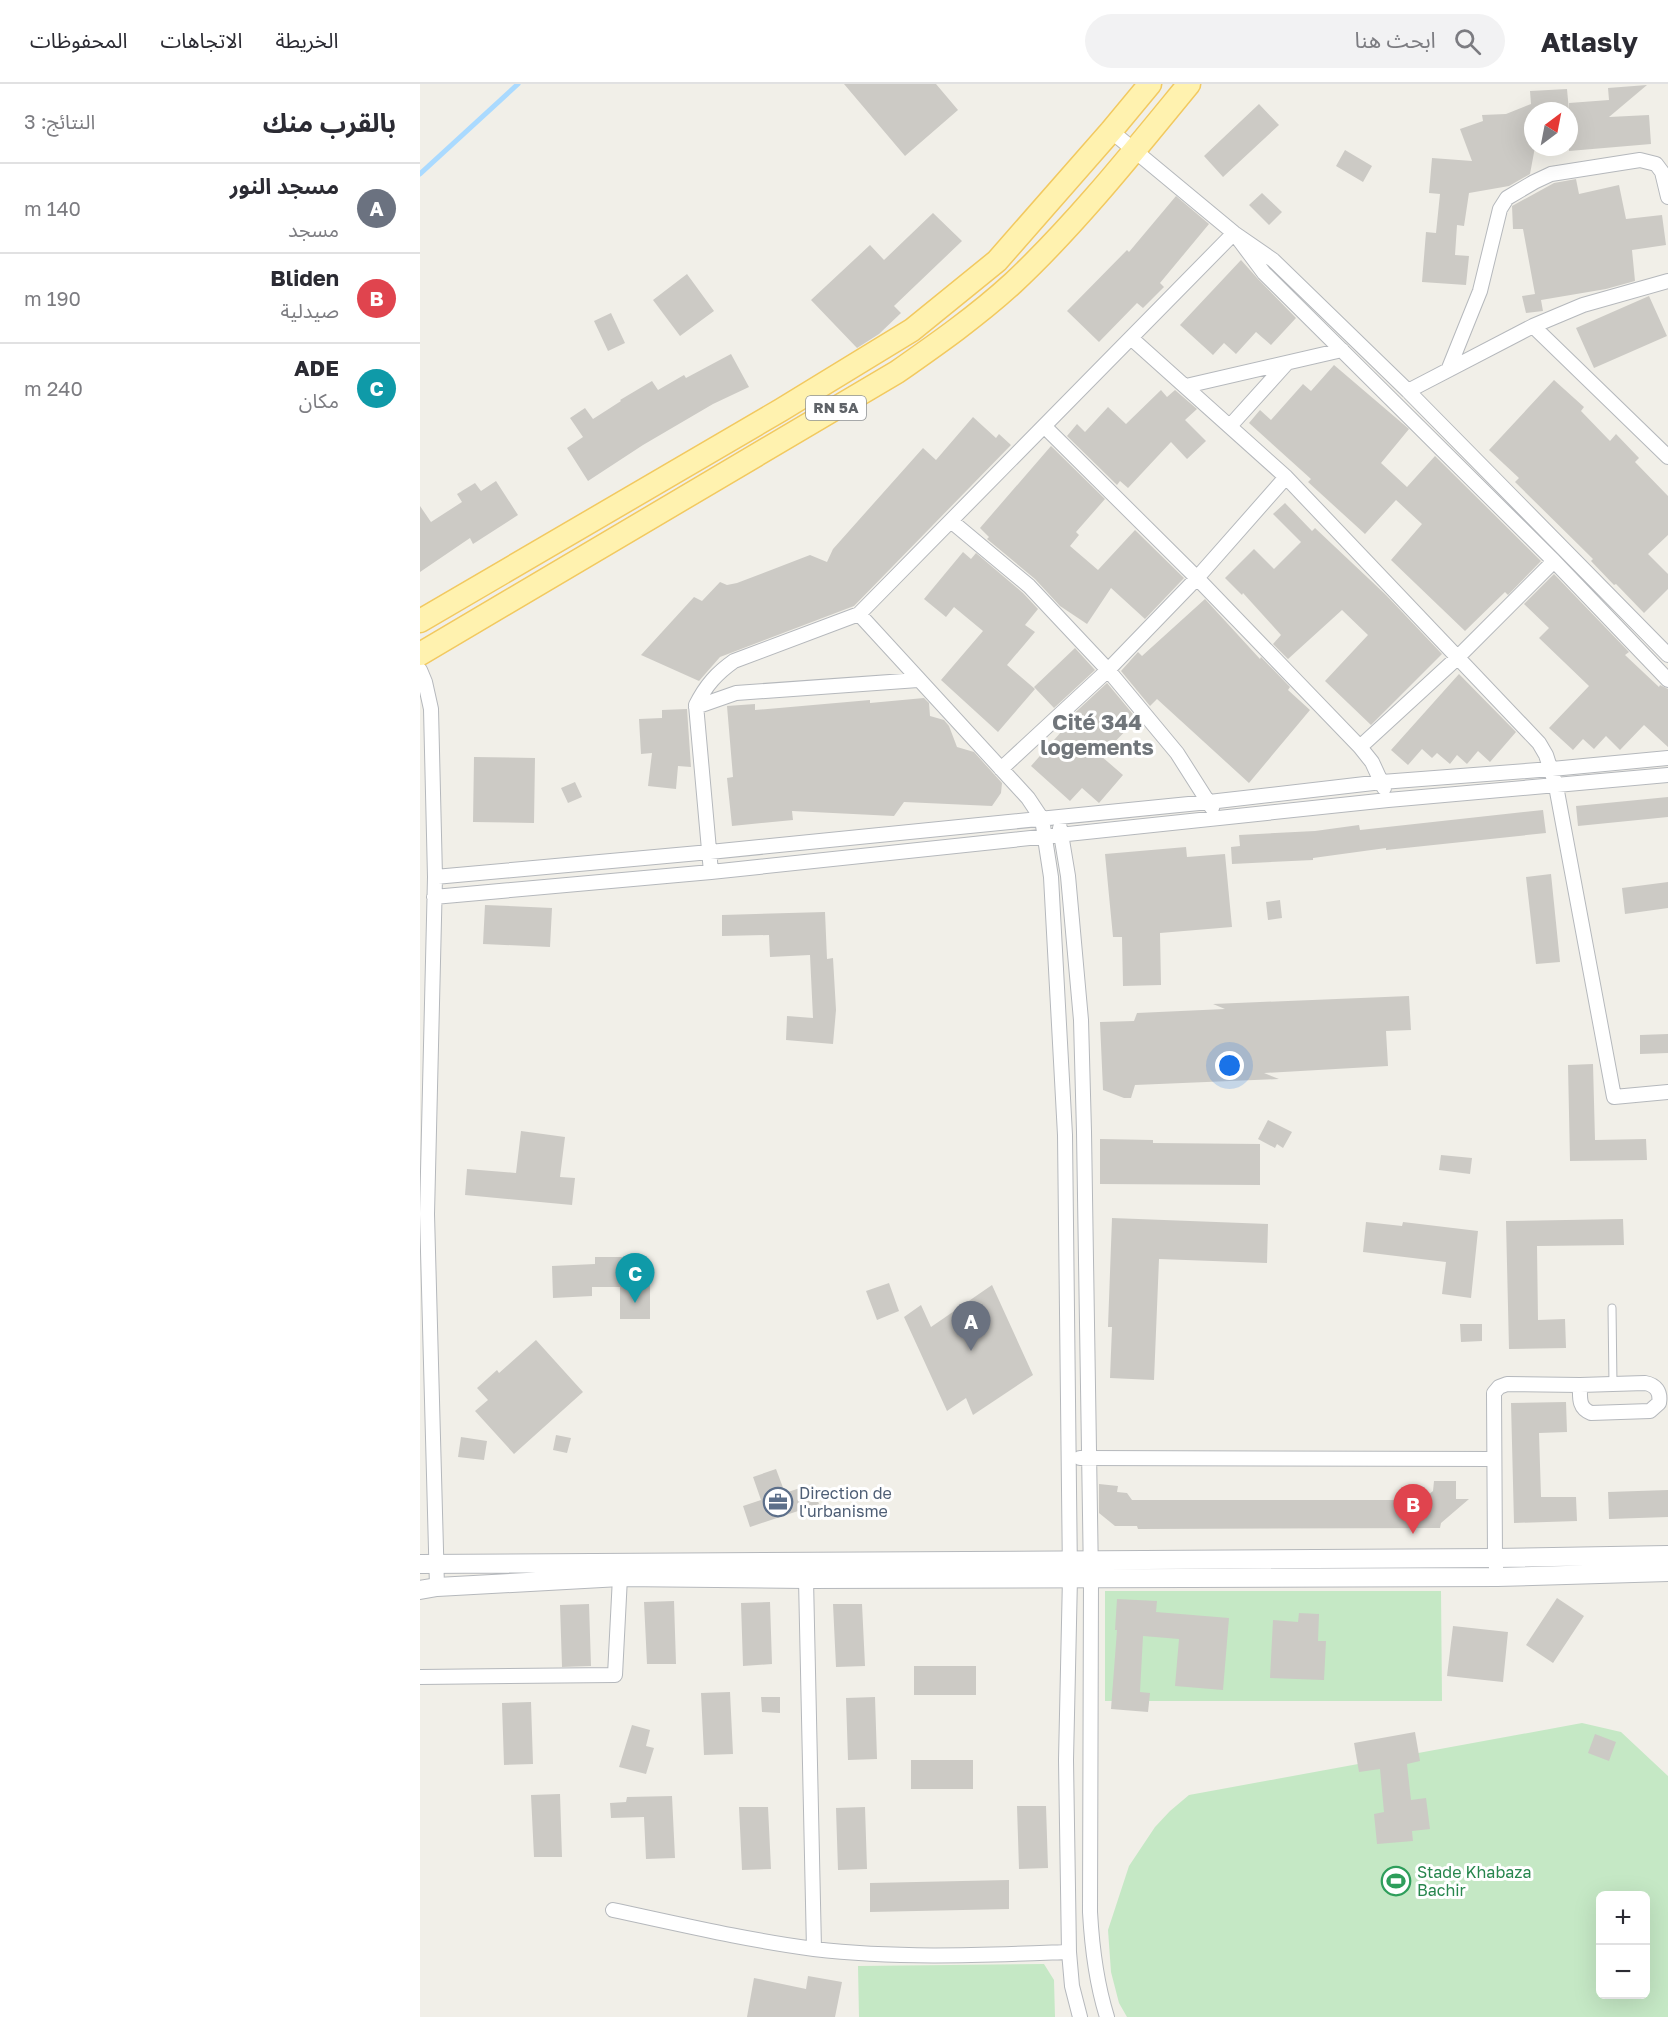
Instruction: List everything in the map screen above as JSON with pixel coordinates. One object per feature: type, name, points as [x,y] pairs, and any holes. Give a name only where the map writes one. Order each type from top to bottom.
[{"type":"main road","name":"RN 5A","points":[[420,621],[771,416],[912,330],[997,261],[1150,84]]},
{"type":"main road","name":"RN 5A","points":[[420,654],[897,372],[959,329],[1013,283],[1061,233],[1134,151],[1189,84]]},
{"type":"street","points":[[1111,131],[1234,233],[1273,260],[1408,391],[1668,655]]},
{"type":"street","points":[[1449,368],[1480,291],[1500,209],[1507,198],[1551,174],[1640,160],[1656,164],[1662,172],[1668,197]]},
{"type":"street","points":[[711,872],[696,707],[705,688],[716,674],[734,661],[859,614],[1234,233]]},
{"type":"street","points":[[1234,233],[1264,273],[1554,561],[1668,680]]},
{"type":"street","points":[[1408,391],[1449,368],[1583,305],[1668,281]]},
{"type":"street","points":[[1533,327],[1668,457]]},
{"type":"street","points":[[1131,338],[1286,477],[1529,731],[1546,755],[1556,786],[1614,1097],[1668,1092]]},
{"type":"street","points":[[1186,386],[1342,350]]},
{"type":"street","points":[[1230,426],[1286,364]]},
{"type":"street","points":[[1044,426],[1197,578],[1360,747],[1372,762],[1388,800]]},
{"type":"street","points":[[1001,769],[1108,670],[1197,578],[1286,477]]},
{"type":"street","points":[[951,521],[1029,586],[1108,670],[1178,753],[1217,818]]},
{"type":"street","points":[[1360,747],[1457,658],[1554,561]]},
{"type":"street","points":[[859,614],[1028,798],[1042,819],[1046,837],[1053,893],[1065,1135],[1070,1558],[1066,1760],[1069,1952],[1072,1986],[1080,2017]]},
{"type":"street","points":[[420,670],[430,708],[435,877],[424,1264],[428,1589],[620,1577],[806,1579],[1497,1577],[1668,1572]]},
{"type":"street","points":[[696,707],[736,693],[918,680]]},
{"type":"street","points":[[435,877],[1042,819],[1382,782],[1668,758]]},
{"type":"street","points":[[434,897],[711,872],[1388,800],[1668,775]]},
{"type":"street","points":[[1057,817],[1068,876],[1081,1020],[1091,1558],[1090,1912],[1092,1950],[1098,1990],[1107,2017]]},
{"type":"street","points":[[1059,1022],[1081,1020]]},
{"type":"street","points":[[1067,1217],[1085,1216]]},
{"type":"street","points":[[1497,1577],[1493,1397],[1496,1389],[1507,1384],[1650,1384],[1659,1392],[1659,1403],[1650,1411],[1591,1413],[1581,1406],[1580,1385]]},
{"type":"street","points":[[1069,1458],[1494,1459]]},
{"type":"street","points":[[429,1563],[1070,1558],[1495,1558],[1668,1555]]},
{"type":"street","points":[[420,1677],[615,1675],[620,1577]]},
{"type":"street","points":[[806,1579],[814,1949]]},
{"type":"street","points":[[613,1910],[814,1949],[912,1956],[1069,1952]]},
{"type":"lane","points":[[1612,1308],[1613,1384]]},
{"type":"green space","points":[[1105,1591],[1441,1591],[1442,1701],[1105,1701]]},
{"type":"green space","name":"Stade Khabaza Bachir","points":[[1582,1723],[1621,1732],[1668,1776],[1668,2017],[1127,2017],[1119,2003],[1111,1972],[1108,1930],[1129,1866],[1155,1827],[1189,1795]]},
{"type":"green space","points":[[1044,1964],[1054,1980],[1055,2017],[859,2017],[858,1966]]},
{"type":"building","points":[[844,84],[936,84],[958,110],[905,156]]},
{"type":"building","points":[[1647,85],[1609,117],[1649,115],[1651,144],[1578,150],[1578,102],[1609,100],[1608,88]]},
{"type":"building","points":[[1567,89],[1568,102],[1531,102],[1530,91]]},
{"type":"building","points":[[1259,104],[1279,125],[1223,177],[1204,156]]},
{"type":"building","points":[[1524,107],[1524,156],[1533,156],[1530,174],[1509,186],[1469,193],[1464,226],[1457,225],[1455,255],[1469,256],[1466,285],[1422,282],[1426,232],[1436,233],[1440,194],[1429,193],[1432,158],[1472,161],[1460,129],[1483,121],[1482,115],[1506,114]]},
{"type":"building","points":[[1345,150],[1372,166],[1363,182],[1336,166]]},
{"type":"building","points":[[1576,179],[1579,194],[1619,185],[1626,219],[1662,215],[1666,245],[1632,250],[1635,281],[1606,289],[1541,300],[1543,311],[1526,313],[1522,296],[1535,294],[1523,229],[1513,229],[1512,206],[1554,183]]},
{"type":"building","points":[[1262,193],[1282,212],[1269,225],[1249,205]]},
{"type":"building","points":[[1176,196],[1209,224],[1160,283],[1164,287],[1143,308],[1137,303],[1099,342],[1067,311],[1127,250],[1129,252]]},
{"type":"building","points":[[933,213],[962,241],[894,306],[901,313],[879,334],[857,348],[811,300],[870,245],[884,260]]},
{"type":"building","points":[[1241,260],[1296,318],[1271,345],[1256,332],[1236,354],[1224,343],[1213,355],[1180,325]]},
{"type":"building","points":[[687,274],[714,311],[680,336],[653,300]]},
{"type":"building","points":[[1649,296],[1667,336],[1594,368],[1576,328]]},
{"type":"building","points":[[611,313],[625,343],[608,351],[594,321]]},
{"type":"building","points":[[731,354],[749,387],[713,404],[643,445],[588,481],[567,448],[583,437],[570,418],[585,408],[593,419],[652,381],[658,390],[684,375],[686,378]]},
{"type":"building","points":[[1334,365],[1409,429],[1381,463],[1407,487],[1435,456],[1541,561],[1508,595],[1505,592],[1465,631],[1391,560],[1422,524],[1396,500],[1365,534],[1308,482],[1311,479],[1249,423],[1260,410],[1271,420],[1303,384],[1311,391]]},
{"type":"building","points":[[1554,380],[1584,407],[1581,411],[1610,441],[1616,434],[1639,458],[1635,462],[1668,496],[1668,535],[1648,554],[1668,574],[1668,589],[1644,613],[1515,482],[1519,478],[1489,450]]},
{"type":"building","points":[[1161,390],[1167,397],[1175,390],[1197,409],[1185,420],[1206,441],[1187,459],[1171,442],[1128,488],[1120,481],[1117,485],[1067,436],[1077,424],[1085,432],[1108,407],[1126,424]]},
{"type":"building","points":[[973,417],[996,438],[999,434],[1011,445],[854,606],[720,657],[699,681],[641,655],[694,597],[702,601],[720,582],[727,585],[737,583],[810,555],[827,562],[833,549],[923,448],[936,460]]},
{"type":"building","points":[[1051,446],[1105,499],[1076,532],[1079,535],[1070,546],[1098,570],[1135,530],[1184,578],[1145,619],[1111,588],[1087,624],[1060,606],[1035,579],[987,539],[989,537],[980,528]]},
{"type":"building","points":[[496,481],[518,515],[473,544],[470,538],[420,572],[420,506],[431,522],[462,502],[457,494],[475,483],[481,491]]},
{"type":"building","points":[[1285,503],[1312,531],[1315,528],[1386,595],[1442,654],[1371,725],[1325,681],[1368,635],[1342,610],[1288,659],[1273,644],[1281,635],[1243,593],[1242,595],[1225,578],[1254,549],[1274,569],[1301,542],[1273,514]]},
{"type":"building","points":[[963,552],[971,559],[976,553],[1023,593],[1038,609],[1025,625],[1035,632],[1007,665],[1035,689],[998,732],[941,680],[983,631],[954,607],[946,617],[924,599]]},
{"type":"building","points":[[1554,574],[1629,652],[1625,655],[1659,687],[1660,685],[1668,689],[1668,747],[1644,725],[1620,750],[1606,736],[1594,749],[1583,739],[1573,750],[1549,728],[1589,686],[1539,638],[1549,628],[1524,604]]},
{"type":"building","points":[[1205,599],[1260,659],[1261,657],[1290,687],[1288,690],[1310,710],[1249,783],[1157,699],[1150,706],[1121,671],[1138,652],[1142,656]]},
{"type":"building","points":[[1075,648],[1095,670],[1054,708],[1034,687]]},
{"type":"building","points":[[1459,674],[1516,732],[1490,762],[1478,751],[1467,764],[1457,755],[1450,764],[1437,753],[1432,758],[1422,749],[1408,765],[1391,750]]},
{"type":"building","points":[[1107,683],[1137,719],[1101,756],[1123,775],[1099,803],[1082,788],[1070,801],[1031,766],[1069,723],[1066,721]]},
{"type":"building","points":[[924,698],[929,703],[930,716],[944,720],[949,726],[957,747],[974,752],[1002,783],[1001,793],[992,806],[904,802],[894,816],[792,811],[793,820],[732,826],[727,778],[733,777],[727,706],[755,704],[755,710],[870,700],[870,703]]},
{"type":"building","points":[[687,709],[691,767],[678,766],[676,789],[648,786],[652,753],[641,754],[639,719],[662,718],[662,710]]},
{"type":"building","points":[[474,757],[535,758],[534,823],[473,822]]},
{"type":"building","points":[[575,782],[582,797],[568,803],[561,788]]},
{"type":"building","points":[[1668,797],[1668,817],[1578,826],[1576,806]]},
{"type":"building","points":[[1543,810],[1546,833],[1386,850],[1386,848],[1313,858],[1313,860],[1232,864],[1231,847],[1240,846],[1239,835],[1315,831],[1359,825],[1360,830]]},
{"type":"building","points":[[1186,847],[1187,857],[1225,854],[1232,927],[1160,933],[1161,985],[1123,986],[1122,937],[1113,937],[1105,854]]},
{"type":"building","points":[[1551,874],[1560,962],[1536,964],[1526,877]]},
{"type":"building","points":[[1668,882],[1668,908],[1625,914],[1622,888]]},
{"type":"building","points":[[1280,900],[1282,918],[1268,920],[1266,902]]},
{"type":"building","points":[[485,905],[552,908],[550,947],[483,944]]},
{"type":"building","points":[[825,912],[827,959],[833,958],[836,1010],[833,1044],[786,1040],[787,1016],[813,1018],[810,955],[770,957],[769,935],[722,936],[722,915]]},
{"type":"building","points":[[1409,996],[1411,1030],[1386,1031],[1388,1066],[1264,1073],[1279,1079],[1135,1085],[1131,1098],[1124,1098],[1103,1090],[1100,1022],[1134,1021],[1137,1013],[1225,1009],[1213,1004]]},
{"type":"building","points":[[1668,1034],[1668,1053],[1640,1054],[1640,1035]]},
{"type":"building","points":[[1593,1064],[1595,1140],[1646,1139],[1647,1160],[1570,1161],[1568,1065]]},
{"type":"building","points":[[1268,1120],[1292,1132],[1283,1148],[1277,1144],[1275,1148],[1258,1139]]},
{"type":"building","points":[[521,1131],[565,1137],[560,1177],[575,1178],[572,1205],[465,1195],[467,1169],[516,1173]]},
{"type":"building","points":[[1100,1139],[1153,1140],[1153,1143],[1260,1144],[1260,1185],[1100,1184]]},
{"type":"building","points":[[1441,1155],[1472,1158],[1470,1174],[1439,1170]]},
{"type":"building","points":[[1112,1218],[1268,1224],[1267,1263],[1159,1259],[1154,1380],[1110,1378],[1112,1327],[1108,1327]]},
{"type":"building","points":[[1623,1219],[1624,1245],[1537,1246],[1538,1320],[1565,1319],[1566,1348],[1509,1349],[1506,1221]]},
{"type":"building","points":[[1366,1222],[1402,1226],[1403,1222],[1478,1231],[1471,1298],[1442,1294],[1446,1262],[1363,1252]]},
{"type":"building","points":[[595,1257],[638,1257],[650,1267],[650,1319],[620,1319],[620,1287],[592,1287],[592,1296],[553,1298],[552,1266],[595,1264]]},
{"type":"building","points":[[889,1283],[899,1311],[877,1320],[866,1291]]},
{"type":"building","points":[[992,1285],[1033,1375],[973,1415],[966,1398],[947,1411],[904,1317],[921,1305],[931,1327]]},
{"type":"building","points":[[1460,1324],[1482,1324],[1482,1341],[1461,1342]]},
{"type":"building","points":[[536,1340],[583,1392],[514,1454],[475,1411],[488,1400],[477,1388],[497,1370],[499,1373]]},
{"type":"building","points":[[1566,1402],[1567,1432],[1539,1433],[1541,1497],[1576,1497],[1577,1521],[1514,1523],[1511,1403]]},
{"type":"building","points":[[556,1435],[571,1438],[567,1453],[553,1450]]},
{"type":"building","points":[[461,1437],[487,1441],[484,1460],[458,1457]]},
{"type":"building","points":[[776,1469],[785,1493],[812,1484],[819,1504],[750,1527],[743,1506],[761,1500],[753,1477]]},
{"type":"building","points":[[1434,1481],[1456,1481],[1456,1499],[1469,1499],[1441,1523],[1440,1528],[1138,1529],[1137,1526],[1115,1526],[1099,1513],[1099,1484],[1118,1486],[1117,1492],[1127,1493],[1132,1500],[1422,1500],[1433,1491]]},
{"type":"building","points":[[1668,1490],[1668,1517],[1609,1519],[1608,1492]]},
{"type":"building","points":[[1557,1598],[1584,1616],[1553,1663],[1526,1645]]},
{"type":"building","points":[[1117,1599],[1157,1601],[1156,1612],[1229,1618],[1223,1690],[1175,1686],[1179,1639],[1143,1636],[1140,1692],[1150,1693],[1148,1712],[1111,1709]]},
{"type":"building","points":[[674,1601],[676,1664],[647,1664],[644,1602]]},
{"type":"building","points":[[770,1602],[772,1664],[743,1666],[741,1603]]},
{"type":"building","points":[[589,1604],[591,1666],[562,1667],[560,1605]]},
{"type":"building","points":[[833,1604],[862,1604],[865,1666],[836,1667]]},
{"type":"building","points":[[1299,1613],[1319,1614],[1318,1641],[1326,1641],[1324,1680],[1270,1678],[1273,1620],[1298,1622]]},
{"type":"building","points":[[1453,1626],[1508,1632],[1503,1682],[1447,1676]]},
{"type":"building","points":[[914,1666],[976,1666],[976,1695],[914,1695]]},
{"type":"building","points":[[730,1692],[733,1754],[704,1755],[701,1693]]},
{"type":"building","points":[[761,1697],[780,1697],[780,1713],[762,1712]]},
{"type":"building","points":[[875,1697],[877,1759],[848,1760],[846,1698]]},
{"type":"building","points":[[531,1702],[533,1764],[504,1765],[502,1703]]},
{"type":"building","points":[[632,1725],[650,1730],[646,1746],[654,1748],[646,1774],[619,1767]]},
{"type":"building","points":[[1415,1732],[1420,1761],[1407,1764],[1411,1800],[1426,1798],[1430,1829],[1412,1831],[1413,1841],[1377,1844],[1374,1814],[1384,1812],[1380,1769],[1359,1772],[1354,1743]]},
{"type":"building","points":[[1595,1734],[1616,1742],[1609,1761],[1588,1753]]},
{"type":"building","points":[[911,1760],[973,1760],[973,1789],[911,1789]]},
{"type":"building","points":[[560,1794],[562,1857],[534,1857],[531,1795]]},
{"type":"building","points":[[672,1796],[675,1858],[646,1859],[644,1817],[611,1818],[610,1803],[626,1802],[627,1797]]},
{"type":"building","points":[[1017,1806],[1046,1806],[1048,1868],[1019,1869]]},
{"type":"building","points":[[739,1807],[768,1807],[771,1869],[742,1870]]},
{"type":"building","points":[[865,1807],[867,1869],[838,1870],[836,1808]]},
{"type":"building","points":[[1009,1880],[1009,1909],[870,1912],[870,1883]]},
{"type":"building","points":[[808,1976],[842,1982],[835,2017],[747,2017],[754,1978],[806,1989]]},
{"type":"waterway","points":[[420,174],[518,84]]},
{"type":"place","name":"ADE","points":[[635,1303]]},
{"type":"place","name":"مسجد النور","points":[[971,1351]]},
{"type":"place","name":"Direction de l'urbanisme","points":[[778,1502]]},
{"type":"place","name":"Bliden","points":[[1413,1534]]},
{"type":"place","name":"Stade Khabaza Bachir","points":[[1396,1881]]},
{"type":"district","name":"Cité 344 logements","points":[[1097,734]]}]
